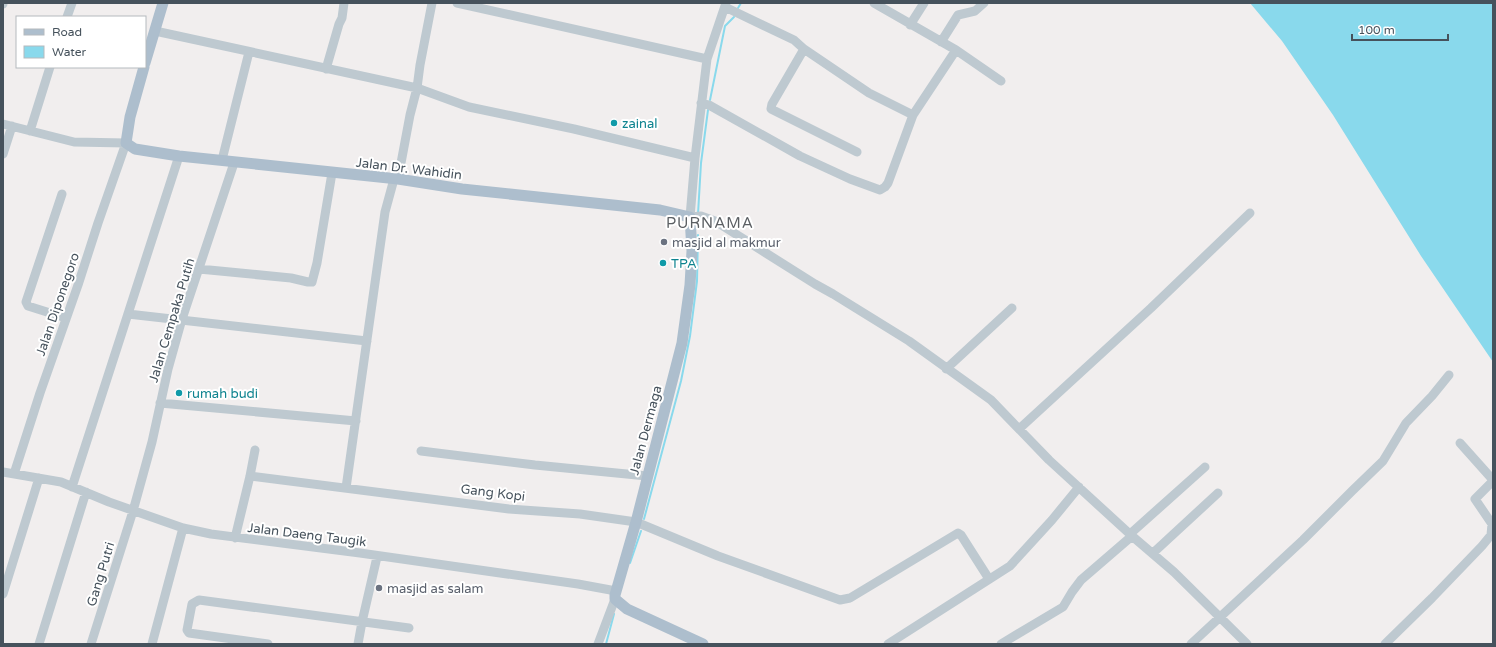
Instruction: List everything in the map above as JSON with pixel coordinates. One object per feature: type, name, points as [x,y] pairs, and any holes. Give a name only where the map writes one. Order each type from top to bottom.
[{"type":"main road","points":[[146,60],[163,3]]},
{"type":"main road","points":[[126,143],[130,117],[144,68]]},
{"type":"main road","name":"Jalan Dr. Wahidin","points":[[126,143],[135,149],[179,156],[396,179],[462,189],[660,210],[690,217]]},
{"type":"main road","name":"Jalan Dermaga","points":[[615,595],[636,522],[674,376],[686,315],[692,251],[690,217]]},
{"type":"main road","points":[[615,595],[627,609],[703,644]]},
{"type":"street","points":[[67,16],[72,3]]},
{"type":"street","points":[[326,68],[342,18],[344,3]]},
{"type":"street","points":[[346,488],[385,212],[396,179],[417,88],[432,3]]},
{"type":"street","points":[[457,3],[707,60]]},
{"type":"street","points":[[874,3],[956,50],[1001,81]]},
{"type":"street","points":[[910,25],[924,3]]},
{"type":"street","points":[[941,42],[958,15],[976,11],[984,3]]},
{"type":"street","points":[[914,115],[869,93],[804,49],[794,40],[726,5],[707,60],[695,158],[690,217],[701,216],[715,221],[815,284],[909,340],[946,369],[991,400],[1049,460],[1174,572],[1247,644]]},
{"type":"street","points":[[155,31],[417,88],[468,107],[574,129],[695,158]]},
{"type":"street","points":[[804,49],[772,104],[771,109],[857,152]]},
{"type":"street","points":[[701,103],[709,105],[800,156],[850,179],[880,190],[883,189],[888,182],[899,157],[914,115],[956,50]]},
{"type":"street","points":[[222,160],[249,52]]},
{"type":"street","points":[[30,132],[50,68]]},
{"type":"street","points":[[3,124],[74,142],[126,143]]},
{"type":"street","points":[[3,154],[12,126]]},
{"type":"street","name":"Jalan Diponegoro","points":[[14,474],[40,393],[126,143]]},
{"type":"street","points":[[72,487],[179,156]]},
{"type":"street","name":"Jalan Cempaka Putih","points":[[133,511],[152,442],[168,369],[182,319],[234,163]]},
{"type":"street","points":[[199,269],[312,282],[317,263],[332,173]]},
{"type":"street","points":[[62,194],[26,302],[28,306],[66,318]]},
{"type":"street","points":[[1019,429],[1151,308],[1250,214]]},
{"type":"street","points":[[946,369],[1012,308]]},
{"type":"street","points":[[128,314],[367,341]]},
{"type":"street","points":[[1191,644],[1304,540],[1384,461],[1406,423],[1432,396],[1449,375]]},
{"type":"street","points":[[160,403],[356,421]]},
{"type":"street","points":[[1384,644],[1432,598],[1491,535],[1492,524],[1475,499],[1493,480],[1460,443]]},
{"type":"street","points":[[235,538],[256,450]]},
{"type":"street","points":[[421,451],[535,465],[647,476]]},
{"type":"street","points":[[1001,644],[1063,607],[1081,580],[1205,467]]},
{"type":"street","name":"Jalan Daeng Taugik","points":[[3,472],[61,482],[133,511],[183,528],[235,538],[578,584],[615,595]]},
{"type":"street","name":"Gang Kopi","points":[[250,476],[509,509],[598,516],[636,522],[718,556],[840,600],[850,598],[958,533],[988,580]]},
{"type":"street","points":[[3,594],[39,478]]},
{"type":"street","points":[[888,644],[1010,566],[1023,554],[1079,487]]},
{"type":"street","points":[[39,644],[86,492]]},
{"type":"street","points":[[1153,553],[1218,493]]},
{"type":"street","name":"Gang Putri","points":[[91,644],[133,511]]},
{"type":"street","points":[[152,644],[183,528]]},
{"type":"street","points":[[358,644],[377,557]]},
{"type":"street","name":"Jalan Dermaga","points":[[598,644],[615,595]]},
{"type":"street","points":[[268,644],[189,633],[187,630],[192,604],[199,600],[410,628]]},
{"type":"water","points":[[1250,3],[1493,3],[1493,362],[1421,256],[1333,115],[1282,41]]},
{"type":"waterway","points":[[738,8],[741,3]]},
{"type":"waterway","points":[[710,100],[725,26],[734,17]]},
{"type":"waterway","points":[[698,214],[701,163],[708,110]]},
{"type":"waterway","points":[[644,519],[681,381],[690,336],[697,281],[698,235]]},
{"type":"waterway","points":[[630,563],[641,531]]},
{"type":"waterway","points":[[606,644],[614,614]]},
{"type":"place","name":"zainal","points":[[614,123]]},
{"type":"place","name":"masjid al makmur","points":[[664,242]]},
{"type":"place","name":"TPA","points":[[663,263]]},
{"type":"place","name":"rumah budi","points":[[179,393]]},
{"type":"place","name":"masjid as salam","points":[[379,588]]},
{"type":"district","name":"PURNAMA","points":[[710,223]]}]
